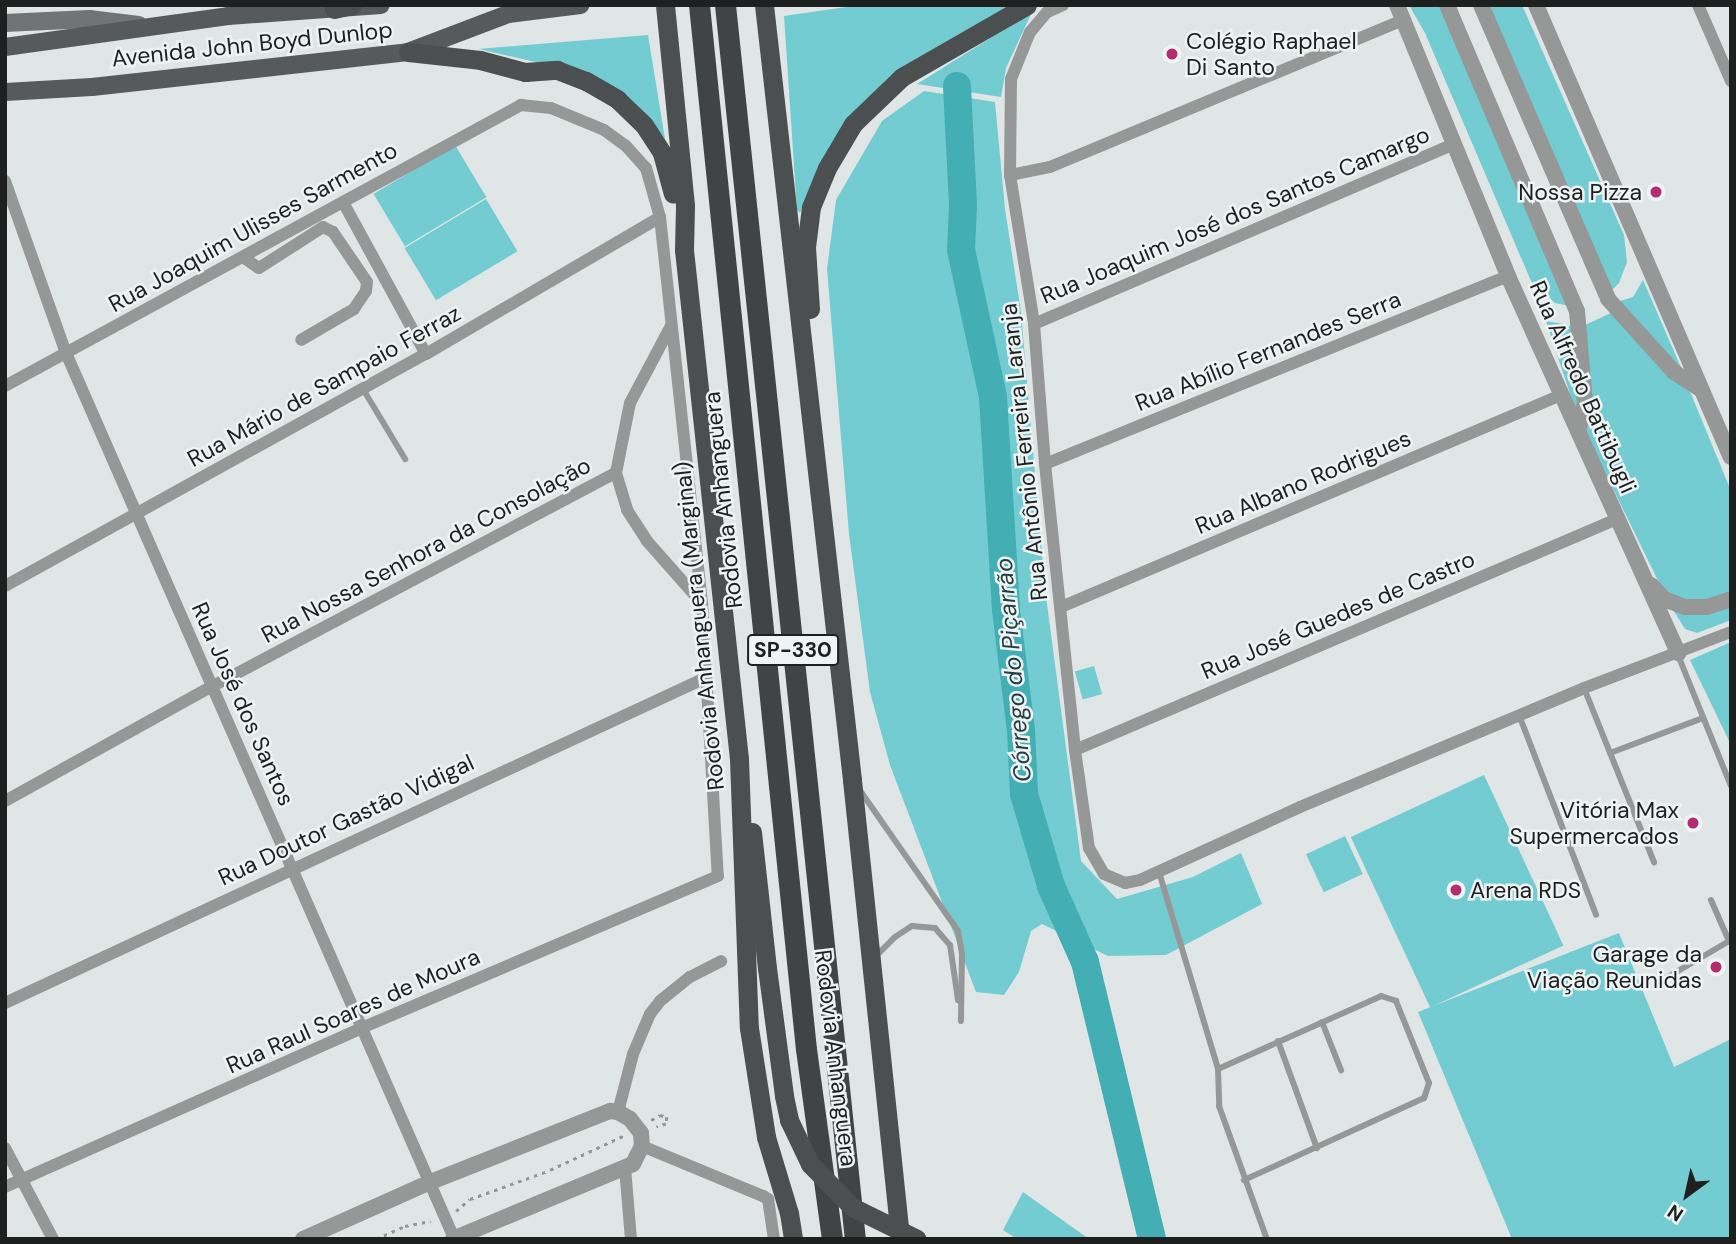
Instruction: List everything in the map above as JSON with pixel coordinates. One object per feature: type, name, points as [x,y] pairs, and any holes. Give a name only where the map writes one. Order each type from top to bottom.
[{"type":"highway","name":"Rodovia Anhanguera (Marginal)","points":[[664,5],[673,70],[685,206],[684,250],[739,759],[748,1028],[766,1137],[789,1213],[793,1239]]},
{"type":"highway","name":"Rodovia Anhanguera","points":[[699,5],[805,1036],[832,1239]]},
{"type":"highway","name":"Rodovia Anhanguera","points":[[725,5],[855,1239]]},
{"type":"highway","points":[[764,5],[786,223],[813,429],[852,780],[869,964],[900,1239]]},
{"type":"highway","points":[[813,429],[816,396],[806,247],[811,207],[827,168],[853,124],[902,77],[1027,5]]},
{"type":"highway","points":[[408,52],[480,60],[525,72],[558,70],[586,80],[617,99],[644,125],[662,153],[670,176],[684,250]]},
{"type":"highway","points":[[739,759],[757,859],[767,968],[789,1120],[810,1164],[852,1207],[917,1239]]},
{"type":"main road","name":"Avenida John Boyd Dunlop","points":[[5,47],[159,28],[228,16],[381,5]]},
{"type":"main road","name":"Avenida John Boyd Dunlop","points":[[5,92],[92,87],[408,52],[509,14],[580,5]]},
{"type":"main road","points":[[5,23],[89,19],[159,28]]},
{"type":"main road","points":[[5,101],[92,87]]},
{"type":"street","name":"Rua Antônio Ferreira Laranja","points":[[1063,5],[1047,12],[1030,32],[1011,79],[1010,175],[1034,324],[1045,464],[1075,750],[1089,848],[1104,874],[1125,883],[1159,873]]},
{"type":"street","points":[[1447,5],[1577,311],[1585,403],[1578,430]]},
{"type":"street","points":[[1481,5],[1608,299],[1674,372],[1700,389]]},
{"type":"street","points":[[1536,5],[1731,457]]},
{"type":"street","points":[[1698,5],[1731,81]]},
{"type":"street","points":[[1010,175],[1051,167],[1400,13]]},
{"type":"street","name":"Rua Alfredo Battibugli","points":[[1400,13],[1508,276],[1678,653]]},
{"type":"street","name":"Rua Joaquim Ulisses Sarmento","points":[[5,386],[521,105],[551,108],[578,117],[626,146],[646,168],[660,217]]},
{"type":"street","name":"Rua Joaquim José dos Santos Camargo","points":[[1034,324],[1453,144]]},
{"type":"street","name":"Rua José dos Santos","points":[[5,181],[66,353],[211,687],[293,866],[453,1239]]},
{"type":"street","points":[[343,202],[426,354]]},
{"type":"street","points":[[660,217],[702,602],[705,678]]},
{"type":"street","name":"Rua Mário de Sampaio Ferraz","points":[[5,586],[426,354],[660,217]]},
{"type":"street","points":[[243,257],[259,268],[323,227],[333,232],[367,282],[366,291],[354,309],[301,340]]},
{"type":"street","name":"Rua Abílio Fernandes Serra","points":[[1045,464],[1508,276]]},
{"type":"street","name":"Rua Nossa Senhora da Consolação","points":[[5,801],[211,687],[616,473],[630,403],[671,326]]},
{"type":"street","name":"Rua Albano Rodrigues","points":[[1061,607],[1562,396]]},
{"type":"street","points":[[616,473],[627,510],[647,541],[702,602]]},
{"type":"street","name":"Rua José Guedes de Castro","points":[[1075,750],[1617,519]]},
{"type":"street","points":[[1637,565],[1664,599],[1685,607],[1707,607],[1731,599]]},
{"type":"street","points":[[1159,873],[1300,807],[1584,688],[1731,632]]},
{"type":"street","name":"Rua Doutor Gastão Vidigal","points":[[5,1003],[293,866],[705,678]]},
{"type":"street","name":"Rua Raul Soares de Moura","points":[[5,1187],[362,1028],[718,876],[705,678]]},
{"type":"street","points":[[618,1112],[633,1054],[650,1014],[660,1001],[691,977],[721,961]]},
{"type":"street","points":[[303,1239],[428,1183],[610,1111],[618,1112],[639,1129],[642,1146],[633,1164],[453,1239]]},
{"type":"street","points":[[642,1146],[768,1199],[774,1239]]},
{"type":"street","points":[[5,1148],[53,1239]]},
{"type":"street","points":[[625,1168],[631,1239]]},
{"type":"lane","points":[[228,16],[265,5]]},
{"type":"lane","points":[[363,389],[405,459]]},
{"type":"lane","name":"Rua Alfredo Battibugli","points":[[1678,653],[1731,786]]},
{"type":"lane","points":[[1584,688],[1654,862]]},
{"type":"lane","points":[[1519,715],[1596,915]]},
{"type":"lane","points":[[1610,753],[1703,719]]},
{"type":"lane","points":[[852,780],[958,931],[962,954],[961,1021],[950,945],[934,928],[912,926],[895,937],[869,964]]},
{"type":"lane","points":[[1159,873],[1217,1069],[1219,1107],[1267,1239]]},
{"type":"lane","points":[[1661,981],[1730,941],[1711,900]]},
{"type":"lane","points":[[1217,1069],[1381,996],[1396,1000],[1429,1083],[1424,1098],[1244,1180]]},
{"type":"lane","points":[[1322,1022],[1340,1070]]},
{"type":"lane","points":[[1278,1041],[1317,1148]]},
{"type":"path","points":[[376,1239],[405,1226],[445,1219],[470,1199],[550,1170],[639,1129]]},
{"type":"shaded area","points":[[860,5],[1017,5],[895,76],[813,181],[800,213],[797,210],[784,16]]},
{"type":"shaded area","points":[[1409,5],[1443,5],[1570,306],[1555,303],[1531,281],[1425,33]]},
{"type":"shaded area","points":[[1487,5],[1522,5],[1624,235],[1627,262],[1619,283],[1610,292]]},
{"type":"shaded area","points":[[1032,12],[1006,68],[1001,97],[917,84]]},
{"type":"shaded area","points":[[648,35],[665,139],[646,116],[553,66],[478,49]]},
{"type":"shaded area","points":[[924,91],[995,102],[1005,209],[1021,312],[1045,589],[1081,861],[1117,899],[1193,877],[1241,853],[1262,904],[1166,955],[1108,956],[1042,924],[1031,931],[1019,972],[1004,995],[976,992],[890,765],[870,692],[849,534],[827,269],[836,200],[882,121]]},
{"type":"shaded area","points":[[455,145],[486,197],[405,246],[374,194]]},
{"type":"shaded area","points":[[486,199],[517,251],[436,300],[405,248]]},
{"type":"shaded area","points":[[1643,280],[1683,372],[1617,302],[1633,297]]},
{"type":"shaded area","points":[[1613,312],[1689,389],[1731,491],[1731,594],[1692,602],[1664,593],[1584,429],[1583,326]]},
{"type":"shaded area","points":[[1546,321],[1575,326],[1578,418]]},
{"type":"shaded area","points":[[1731,603],[1731,620],[1697,633],[1685,629],[1672,608]]},
{"type":"shaded area","points":[[1731,642],[1731,745],[1690,660]]},
{"type":"shaded area","points":[[1094,666],[1102,694],[1083,699],[1075,672]]},
{"type":"shaded area","name":"Arena RDS","points":[[1484,775],[1563,945],[1430,1008],[1351,837]]},
{"type":"shaded area","points":[[1345,836],[1363,874],[1324,892],[1306,854]]},
{"type":"shaded area","points":[[1619,933],[1674,1067],[1731,1039],[1731,1239],[1512,1239],[1418,1012]]},
{"type":"shaded area","points":[[1023,1192],[1089,1239],[1017,1239],[1003,1230]]},
{"type":"waterway","name":"Córrego do Piçarrão","points":[[957,86],[963,206],[961,250],[993,397],[1006,610],[1021,730],[1024,794],[1051,886],[1085,962],[1152,1239]]},
{"type":"place","name":"Colégio Raphael Di Santo","points":[[1172,54]]},
{"type":"place","name":"Nossa Pizza","points":[[1656,192]]},
{"type":"place","name":"Vitória Max Supermercados","points":[[1693,823]]},
{"type":"place","name":"Arena RDS","points":[[1456,890]]},
{"type":"place","name":"Garage da Viação Reunidas","points":[[1716,967]]}]
